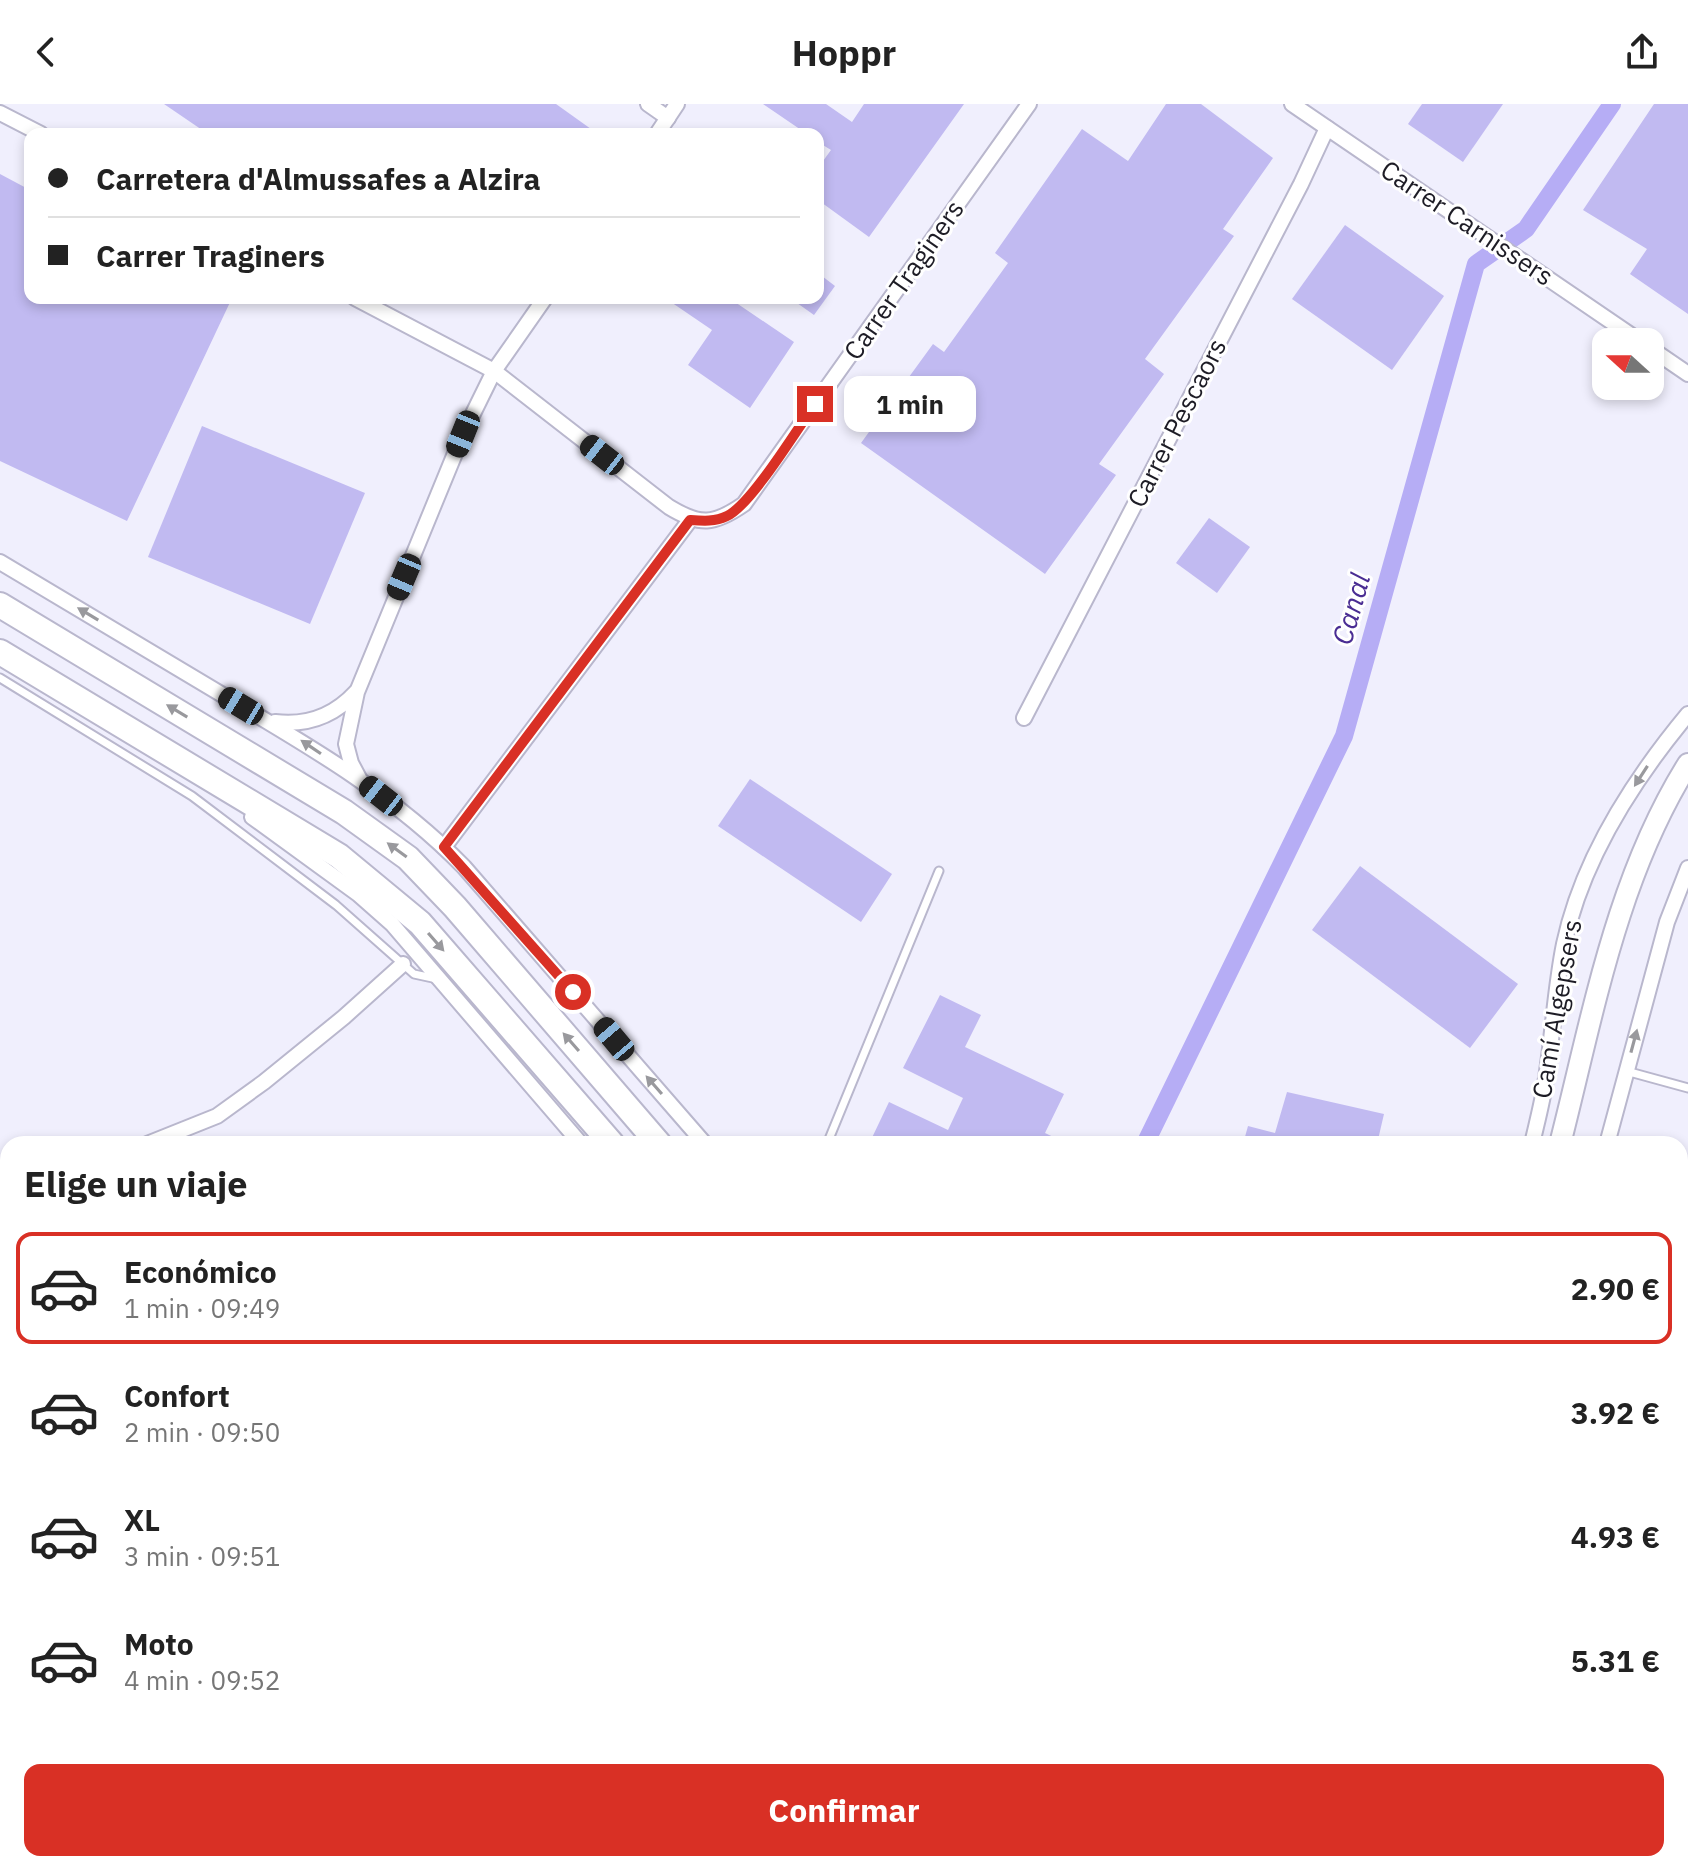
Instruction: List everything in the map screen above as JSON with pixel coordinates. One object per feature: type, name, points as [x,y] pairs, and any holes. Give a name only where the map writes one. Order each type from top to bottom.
[{"type":"main road","points":[[0,605],[344,812],[408,858],[455,907],[652,1136]]},
{"type":"main road","points":[[0,652],[339,856],[420,923],[605,1136]]},
{"type":"main road","points":[[1562,1136],[1618,916],[1648,840],[1670,793],[1688,764]]},
{"type":"street","points":[[648,104],[668,118]]},
{"type":"street","points":[[661,128],[677,104]]},
{"type":"street","name":"Carrer Traginers","points":[[690,520],[707,522],[727,516],[744,504],[1029,104]]},
{"type":"street","name":"Carrer Carnissers","points":[[1292,104],[1621,328]]},
{"type":"street","points":[[0,113],[29,128]]},
{"type":"street","name":"Carrer Pescaors","points":[[1024,718],[1301,184],[1327,128]]},
{"type":"street","points":[[366,304],[494,371],[690,520],[444,847]]},
{"type":"street","points":[[359,778],[346,744],[357,692],[463,434],[494,371],[541,304]]},
{"type":"street","points":[[1664,358],[1688,374]]},
{"type":"street","points":[[0,562],[302,740],[359,778],[444,847],[698,1136]]},
{"type":"street","points":[[268,722],[293,724],[324,718],[357,692]]},
{"type":"street","name":"Camí Algepsers","points":[[1534,1136],[1546,1080],[1564,945],[1578,896],[1617,814],[1660,748],[1688,714]]},
{"type":"street","points":[[214,781],[232,803],[298,848],[392,924],[574,1136]]},
{"type":"street","points":[[1609,1136],[1667,922],[1688,868]]},
{"type":"street","points":[[167,1136],[217,1116],[287,1064],[403,964]]},
{"type":"lane","points":[[0,678],[192,796],[336,905],[414,974],[442,981]]},
{"type":"lane","points":[[830,1136],[939,871]]},
{"type":"lane","points":[[1626,1071],[1688,1088]]},
{"type":"building","points":[[164,104],[556,104],[590,128],[199,128]]},
{"type":"building","points":[[763,104],[826,104],[852,122],[864,104],[964,104],[869,237],[824,204],[824,160],[831,150],[824,146],[824,128],[798,128]]},
{"type":"building","points":[[1166,104],[1201,104],[1273,158],[1223,229],[1234,236],[1145,359],[1164,374],[1099,464],[1116,475],[1045,574],[861,443],[933,344],[944,352],[1008,263],[995,253],[1082,129],[1128,161]]},
{"type":"building","points":[[1422,104],[1503,104],[1463,162],[1408,124]]},
{"type":"building","points":[[1654,104],[1688,104],[1688,314],[1630,274],[1647,249],[1583,210]]},
{"type":"building","points":[[0,174],[24,187],[24,304],[229,304],[127,521],[0,461]]},
{"type":"building","points":[[1345,225],[1444,296],[1392,370],[1292,299]]},
{"type":"building","points":[[824,278],[835,286],[824,301]]},
{"type":"building","points":[[674,304],[738,304],[794,342],[750,408],[688,365],[712,330]]},
{"type":"building","points":[[798,304],[822,304],[814,315]]},
{"type":"building","points":[[202,426],[365,493],[310,624],[148,557]]},
{"type":"building","points":[[1209,518],[1250,547],[1217,593],[1176,563]]},
{"type":"building","points":[[750,779],[892,874],[861,922],[718,826]]},
{"type":"building","points":[[1360,866],[1518,984],[1470,1048],[1312,930]]},
{"type":"building","points":[[940,995],[981,1015],[965,1047],[1064,1094],[1045,1133],[1051,1136],[873,1136],[889,1102],[948,1130],[963,1098],[903,1068]]},
{"type":"building","points":[[1287,1092],[1384,1114],[1379,1136],[1245,1136],[1248,1126],[1275,1133]]},
{"type":"waterway","name":"Canal","points":[[1149,1136],[1344,736],[1476,264],[1526,229],[1612,104]]},
{"type":"route","points":[[573,992],[444,847],[690,520],[707,522],[727,516],[744,504],[815,404]]}]
